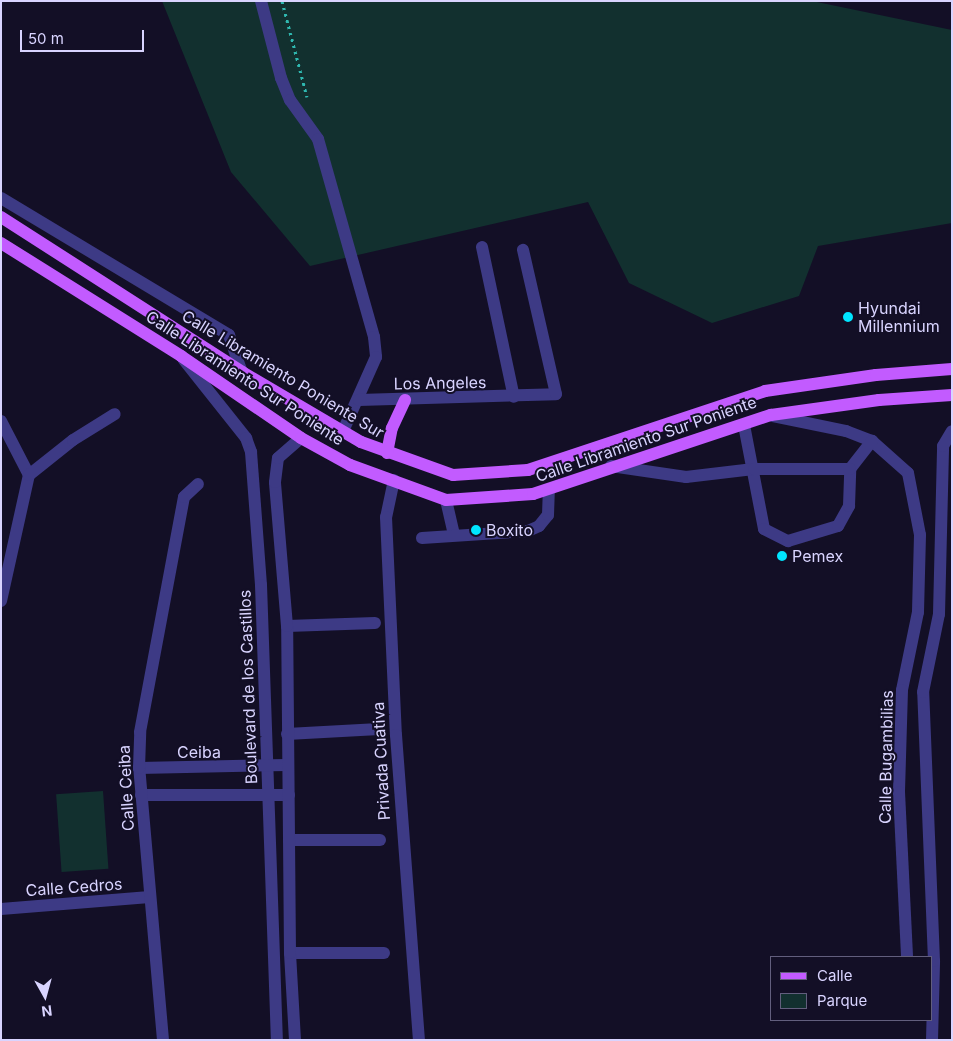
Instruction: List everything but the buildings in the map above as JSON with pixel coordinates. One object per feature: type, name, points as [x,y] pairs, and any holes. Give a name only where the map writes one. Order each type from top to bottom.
[{"type":"main road","name":"Calle Libramiento Poniente Sur","points":[[1,217],[242,372],[343,431],[386,453],[453,475],[528,470],[765,391],[876,375],[952,370]]},
{"type":"main road","name":"Calle Libramiento Sur Poniente","points":[[1,243],[181,356],[301,438],[350,465],[446,500],[533,494],[549,490],[611,466],[771,415],[879,400],[952,394]]},
{"type":"main road","points":[[386,453],[392,428],[405,400]]},
{"type":"street","points":[[261,1],[281,78],[290,100],[318,139],[374,337],[376,357],[359,400],[343,431]]},
{"type":"street","points":[[1,198],[229,335],[242,372]]},
{"type":"street","points":[[482,247],[514,397]]},
{"type":"street","name":"Los Angeles","points":[[359,400],[514,397],[556,394],[524,250]]},
{"type":"street","name":"Boulevard de los Castillos","points":[[181,356],[246,438],[251,452],[261,585],[277,1040]]},
{"type":"street","points":[[1,601],[7,538],[29,475],[73,440],[115,414]]},
{"type":"street","name":"Calle Bugambilias","points":[[771,415],[846,431],[872,441],[908,473],[920,535],[918,612],[902,690],[899,792],[907,956]]},
{"type":"street","points":[[1,421],[29,475]]},
{"type":"street","points":[[744,425],[754,468],[764,529],[788,541],[838,526],[849,506],[850,469],[872,441]]},
{"type":"street","points":[[933,1000],[934,961],[923,692],[939,614],[943,446],[952,431]]},
{"type":"street","points":[[295,1040],[290,953],[287,626],[275,465],[285,450],[301,438]]},
{"type":"street","points":[[611,466],[686,477],[754,468],[850,469]]},
{"type":"street","name":"Privada Cuativa","points":[[394,480],[386,517],[395,725],[419,1040]]},
{"type":"street","name":"Calle Ceiba","points":[[163,1040],[141,795],[139,768],[140,732],[184,497],[198,484]]},
{"type":"street","points":[[422,538],[528,531],[539,526],[548,515],[549,490]]},
{"type":"street","points":[[446,500],[454,535]]},
{"type":"street","points":[[287,626],[375,623]]},
{"type":"street","points":[[902,690],[923,692]]},
{"type":"street","points":[[287,734],[379,729]]},
{"type":"street","name":"Ceiba","points":[[139,768],[266,768],[288,765]]},
{"type":"street","points":[[141,795],[289,796]]},
{"type":"street","points":[[289,840],[380,840]]},
{"type":"street","name":"Calle Cedros","points":[[1,909],[150,897]]},
{"type":"street","points":[[290,953],[384,954]]},
{"type":"street","points":[[277,1023],[295,1021]]},
{"type":"street","points":[[926,1021],[932,1040]]},
{"type":"street","points":[[932,1021],[932,1040]]},
{"type":"path","points":[[282,1],[308,102]]},
{"type":"green space","points":[[162,1],[812,1],[952,30],[952,223],[818,246],[799,296],[712,323],[629,283],[588,202],[310,266],[231,172]]},
{"type":"green space","points":[[103,791],[108,869],[62,872],[56,794]]},
{"type":"place","name":"Hyundai Millennium","points":[[848,317]]},
{"type":"place","name":"Boxito","points":[[476,530]]},
{"type":"place","name":"Pemex","points":[[782,556]]}]
